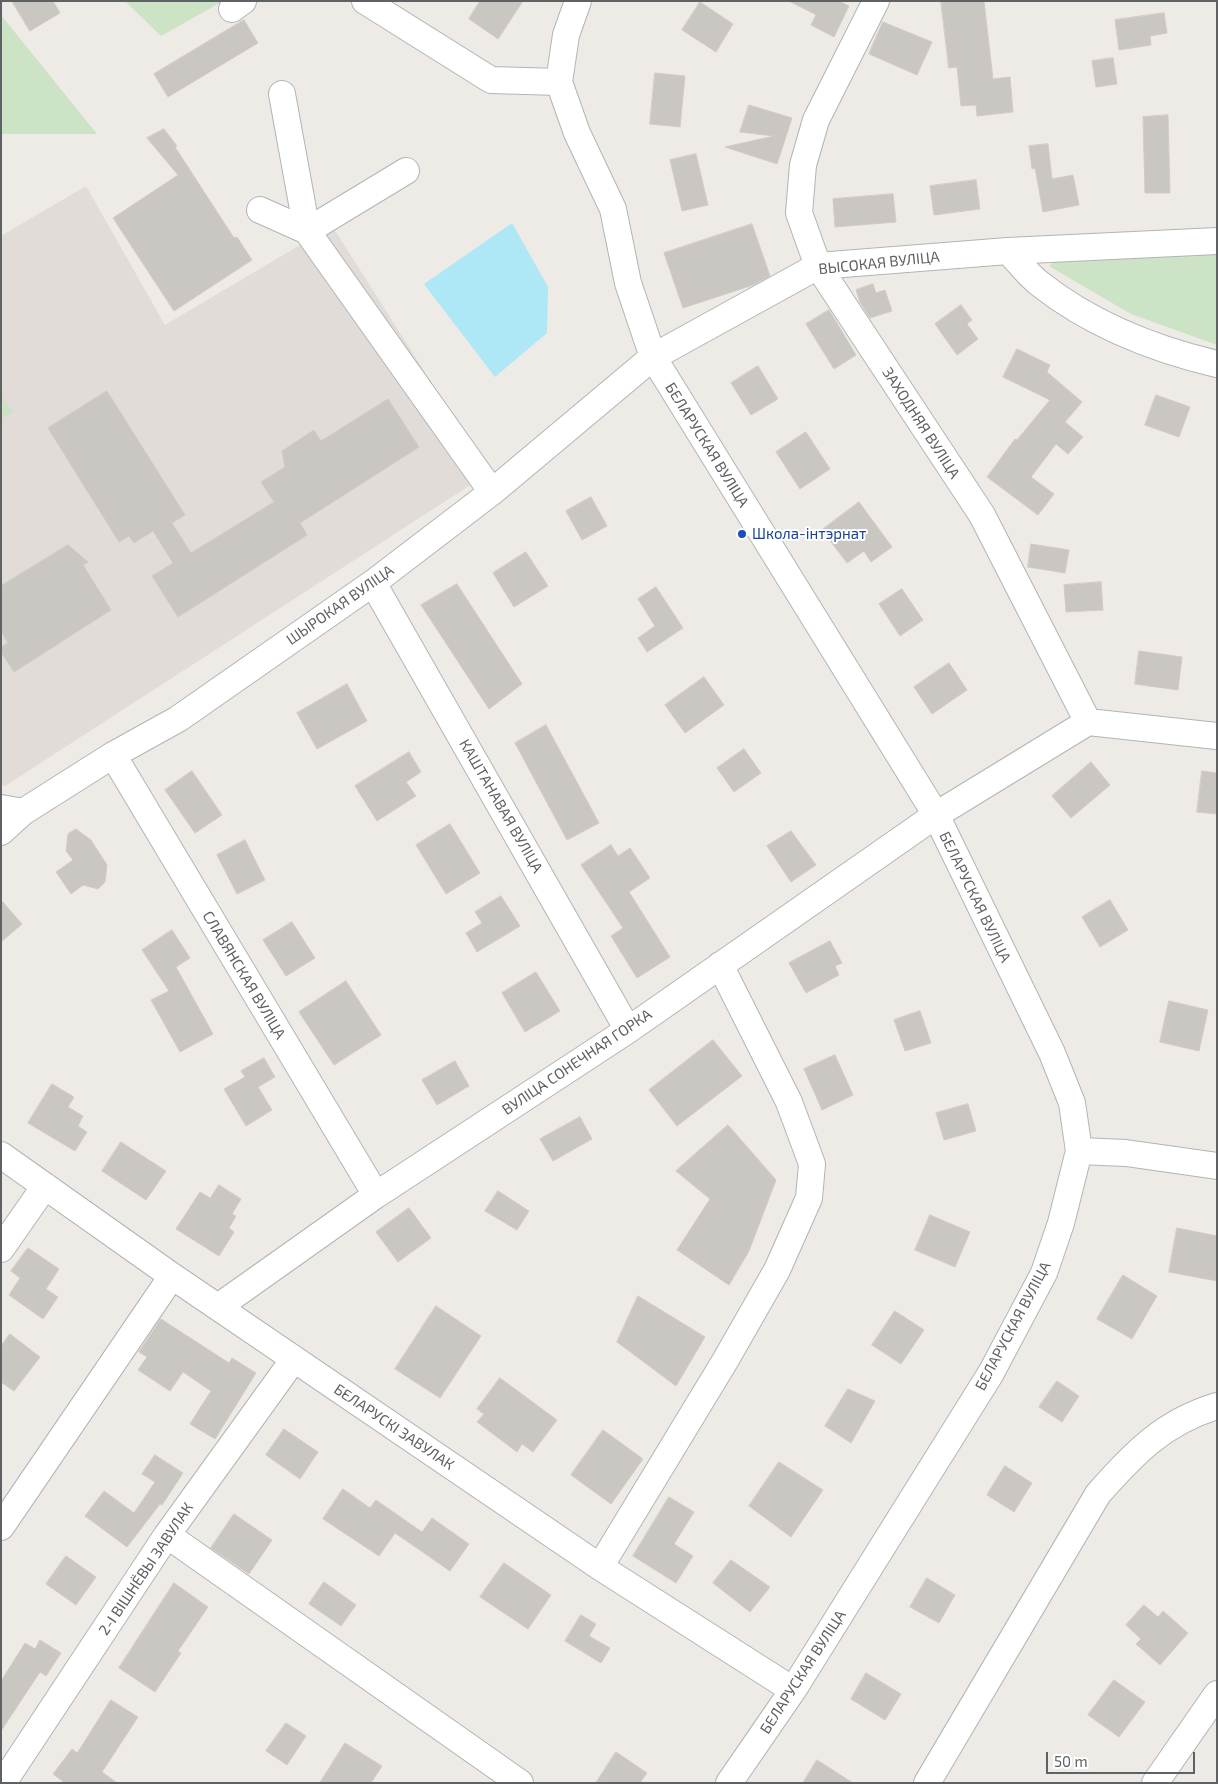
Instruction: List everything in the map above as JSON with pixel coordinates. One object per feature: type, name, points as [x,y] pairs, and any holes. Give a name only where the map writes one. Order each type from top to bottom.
[{"type":"street","points":[[365,1],[491,80],[559,82]]},
{"type":"street","name":"БЕЛАРУСКАЯ ВУЛІЦА","points":[[578,1],[566,34],[559,82],[577,133],[613,209],[628,283],[653,357],[936,816],[1052,1053],[1072,1103],[1079,1151],[1061,1223],[1044,1273],[991,1373],[793,1690],[729,1783]]},
{"type":"street","name":"ЗАХОДНЯЯ ВУЛІЦА","points":[[876,1],[816,120],[803,165],[799,213],[818,266],[982,516],[1088,722]]},
{"type":"street","points":[[282,94],[307,231],[492,492]]},
{"type":"street","points":[[307,231],[406,171]]},
{"type":"street","points":[[260,210],[307,231]]},
{"type":"street","name":"ВЫСОКАЯ ВУЛІЦА","points":[[653,357],[818,266],[1008,251],[1217,241]]},
{"type":"street","points":[[1008,251],[1039,283],[1087,316],[1137,340],[1180,355],[1217,364]]},
{"type":"street","name":"ШЫРОКАЯ ВУЛІЦА","points":[[1,832],[12,810],[178,719],[373,583],[492,492],[653,357]]},
{"type":"street","name":"КАШТАНАВАЯ ВУЛІЦА","points":[[373,583],[628,1030]]},
{"type":"street","points":[[1088,722],[1217,736]]},
{"type":"street","name":"ВУЛІЦА СОНЕЧНАЯ ГОРКА","points":[[218,1307],[376,1195],[628,1030],[936,816],[1088,722]]},
{"type":"street","name":"СЛАВЯНСКАЯ ВУЛІЦА","points":[[113,755],[376,1195]]},
{"type":"street","points":[[600,1567],[725,1361],[768,1286],[809,1198],[812,1164],[789,1102],[720,965]]},
{"type":"street","points":[[1079,1151],[1126,1152],[1217,1166]]},
{"type":"street","name":"БЕЛАРУСКІ ЗАВУЛАК","points":[[1,1155],[172,1276],[600,1567],[793,1690]]},
{"type":"street","points":[[1,1249],[45,1186]]},
{"type":"street","points":[[1,1527],[172,1276]]},
{"type":"street","name":"2-І ВІШНЁВЫ ЗАВУЛАК","points":[[3,1783],[167,1535],[294,1359]]},
{"type":"street","points":[[927,1783],[1098,1494],[1129,1459],[1160,1432],[1191,1414],[1217,1406]]},
{"type":"street","points":[[167,1535],[520,1783]]},
{"type":"street","points":[[1155,1783],[1217,1694]]},
{"type":"shaded area","points":[[86,186],[165,325],[332,226],[489,473],[5,786],[1,785],[1,236]]},
{"type":"green space","points":[[125,1],[223,1],[161,36]]},
{"type":"green space","points":[[1,15],[97,134],[1,134]]},
{"type":"green space","points":[[1217,238],[1217,345],[1131,314],[1049,266],[1070,248]]},
{"type":"green space","points":[[1,394],[13,412],[1,419]]},
{"type":"water","points":[[512,223],[548,287],[547,333],[495,377],[424,284]]},
{"type":"building","points":[[12,1],[53,1],[60,13],[30,31]]},
{"type":"building","points":[[480,1],[523,1],[498,39],[469,19]]},
{"type":"building","points":[[789,1],[839,1],[849,6],[834,37],[811,25],[816,15]]},
{"type":"building","points":[[941,1],[984,1],[993,79],[1010,77],[1013,112],[977,116],[976,105],[961,106],[957,67],[949,68]]},
{"type":"building","points":[[700,2],[733,24],[716,52],[682,30]]},
{"type":"building","points":[[1164,13],[1167,33],[1150,36],[1151,45],[1119,50],[1115,20]]},
{"type":"building","points":[[244,20],[258,43],[168,97],[154,74]]},
{"type":"building","points":[[883,22],[932,42],[917,75],[869,54]]},
{"type":"building","points":[[1113,58],[1117,84],[1096,87],[1092,61]]},
{"type":"building","points":[[655,73],[685,76],[680,127],[650,124]]},
{"type":"building","points":[[749,105],[792,118],[777,164],[725,147],[774,136],[740,132]]},
{"type":"building","points":[[1168,115],[1170,193],[1145,193],[1143,117]]},
{"type":"building","points":[[164,129],[177,146],[175,147],[234,238],[237,237],[252,260],[174,311],[113,218],[178,175],[147,138]]},
{"type":"building","points":[[1048,144],[1052,179],[1073,175],[1079,205],[1043,212],[1035,168],[1032,169],[1029,146]]},
{"type":"building","points":[[696,154],[708,205],[682,211],[670,160]]},
{"type":"building","points":[[976,180],[980,209],[934,215],[930,186]]},
{"type":"building","points":[[893,194],[896,222],[835,227],[833,199]]},
{"type":"building","points":[[752,224],[770,276],[753,285],[683,308],[664,253]]},
{"type":"building","points":[[873,284],[876,293],[885,290],[892,311],[870,318],[860,302],[856,290]]},
{"type":"building","points":[[961,305],[972,320],[967,324],[978,339],[957,355],[935,324]]},
{"type":"building","points":[[829,310],[856,355],[834,369],[806,324]]},
{"type":"building","points":[[1017,349],[1050,365],[1047,372],[1082,402],[1065,422],[1083,437],[1068,454],[1056,444],[1031,477],[1054,494],[1038,515],[987,477],[1015,439],[1017,440],[1050,400],[1003,377]]},
{"type":"building","points":[[758,366],[778,399],[751,415],[731,383]]},
{"type":"building","points":[[107,391],[185,515],[172,523],[191,553],[274,502],[261,482],[285,467],[282,451],[314,430],[321,441],[388,399],[419,447],[300,523],[307,535],[178,617],[152,576],[173,563],[153,531],[134,543],[129,536],[119,542],[48,428]]},
{"type":"building","points":[[1156,395],[1190,407],[1179,437],[1145,425]]},
{"type":"building","points":[[806,432],[830,469],[800,489],[776,452]]},
{"type":"building","points":[[591,497],[607,526],[582,540],[566,511]]},
{"type":"building","points":[[859,502],[892,547],[871,562],[864,551],[847,563],[822,530]]},
{"type":"building","points":[[1031,544],[1069,550],[1065,573],[1028,567]]},
{"type":"building","points":[[68,545],[88,562],[83,565],[111,610],[14,672],[1,652],[1,647],[8,643],[1,631],[1,586]]},
{"type":"building","points":[[526,552],[548,586],[514,607],[493,573]]},
{"type":"building","points":[[1101,582],[1103,610],[1066,612],[1064,585]]},
{"type":"building","points":[[457,584],[522,684],[489,709],[421,605]]},
{"type":"building","points":[[656,587],[683,628],[647,652],[638,638],[655,626],[638,599]]},
{"type":"building","points":[[902,589],[923,620],[900,636],[879,604]]},
{"type":"building","points":[[1139,651],[1182,657],[1178,690],[1135,684]]},
{"type":"building","points":[[949,663],[967,690],[932,714],[914,687]]},
{"type":"building","points":[[704,677],[724,705],[685,733],[665,705]]},
{"type":"building","points":[[347,684],[367,721],[317,749],[297,713]]},
{"type":"building","points":[[546,725],[599,823],[567,840],[515,743]]},
{"type":"building","points":[[744,749],[761,773],[734,792],[717,768]]},
{"type":"building","points":[[409,752],[421,772],[406,782],[416,796],[377,821],[355,786]]},
{"type":"building","points":[[1091,762],[1110,785],[1071,818],[1052,796]]},
{"type":"building","points":[[192,771],[222,815],[195,833],[165,790]]},
{"type":"building","points":[[1202,771],[1217,773],[1217,814],[1197,812]]},
{"type":"building","points":[[450,824],[480,873],[446,894],[416,845]]},
{"type":"building","points":[[76,829],[91,840],[107,865],[105,882],[98,889],[83,885],[71,894],[56,872],[73,860],[66,851],[68,834]]},
{"type":"building","points":[[791,831],[816,865],[791,882],[767,846]]},
{"type":"building","points":[[245,840],[265,880],[237,894],[217,855]]},
{"type":"building","points":[[611,845],[618,856],[630,848],[650,878],[629,892],[670,957],[637,978],[611,936],[623,928],[581,865]]},
{"type":"building","points":[[501,896],[520,926],[477,952],[466,933],[482,923],[475,912]]},
{"type":"building","points":[[1,900],[22,924],[1,942]]},
{"type":"building","points":[[1110,900],[1128,930],[1100,947],[1082,917]]},
{"type":"building","points":[[292,922],[315,958],[286,976],[263,940]]},
{"type":"building","points":[[172,930],[190,958],[176,967],[213,1034],[180,1052],[151,1000],[169,991],[142,950]]},
{"type":"building","points":[[830,941],[842,963],[835,966],[839,975],[806,993],[789,963]]},
{"type":"building","points":[[536,972],[560,1011],[525,1032],[502,993]]},
{"type":"building","points":[[346,981],[381,1035],[334,1065],[299,1012]]},
{"type":"building","points":[[1169,1001],[1208,1010],[1199,1051],[1160,1042]]},
{"type":"building","points":[[920,1011],[931,1043],[905,1051],[894,1020]]},
{"type":"building","points":[[713,1040],[742,1076],[677,1126],[649,1090]]},
{"type":"building","points":[[835,1055],[853,1095],[822,1110],[804,1069]]},
{"type":"building","points":[[264,1058],[275,1077],[258,1087],[272,1110],[246,1126],[224,1089],[245,1077],[241,1071]]},
{"type":"building","points":[[455,1061],[469,1086],[437,1105],[422,1080]]},
{"type":"building","points":[[52,1084],[74,1097],[68,1107],[83,1116],[78,1126],[87,1132],[75,1151],[28,1123]]},
{"type":"building","points":[[968,1104],[976,1131],[944,1140],[936,1113]]},
{"type":"building","points":[[580,1117],[592,1139],[553,1161],[540,1139]]},
{"type":"building","points":[[728,1125],[776,1180],[749,1251],[729,1285],[677,1250],[710,1199],[676,1171]]},
{"type":"building","points":[[121,1142],[166,1171],[146,1200],[102,1171]]},
{"type":"building","points":[[219,1185],[241,1199],[232,1214],[236,1216],[229,1228],[234,1232],[219,1256],[176,1229],[200,1192],[210,1198]]},
{"type":"building","points":[[498,1191],[529,1211],[517,1230],[485,1211]]},
{"type":"building","points":[[409,1208],[431,1238],[398,1262],[376,1232]]},
{"type":"building","points":[[930,1215],[970,1232],[955,1267],[915,1250]]},
{"type":"building","points":[[1177,1228],[1217,1236],[1217,1281],[1169,1272]]},
{"type":"building","points":[[28,1248],[59,1269],[46,1289],[58,1297],[43,1319],[9,1295],[20,1278],[11,1271]]},
{"type":"building","points":[[1123,1275],[1157,1296],[1132,1339],[1097,1319]]},
{"type":"building","points":[[638,1296],[705,1337],[676,1386],[617,1342]]},
{"type":"building","points":[[436,1306],[481,1336],[440,1398],[395,1369]]},
{"type":"building","points":[[895,1311],[924,1330],[901,1364],[872,1345]]},
{"type":"building","points":[[161,1319],[229,1363],[232,1358],[256,1373],[215,1439],[190,1424],[211,1391],[183,1372],[170,1391],[138,1370],[147,1357],[139,1352]]},
{"type":"building","points":[[10,1334],[40,1357],[14,1391],[1,1382],[1,1346]]},
{"type":"building","points":[[500,1378],[557,1420],[533,1452],[522,1444],[517,1452],[477,1422],[484,1414],[477,1409]]},
{"type":"building","points":[[1057,1381],[1079,1396],[1062,1422],[1039,1407]]},
{"type":"building","points":[[848,1389],[875,1401],[851,1443],[825,1426]]},
{"type":"building","points":[[284,1429],[318,1452],[300,1479],[266,1455]]},
{"type":"building","points":[[603,1430],[643,1459],[611,1504],[571,1475]]},
{"type":"building","points":[[155,1455],[183,1473],[162,1505],[160,1504],[127,1547],[85,1516],[104,1491],[134,1513],[155,1482],[142,1474]]},
{"type":"building","points":[[779,1462],[823,1490],[791,1537],[749,1506]]},
{"type":"building","points":[[1005,1466],[1032,1483],[1014,1512],[987,1495]]},
{"type":"building","points":[[343,1489],[370,1508],[376,1500],[422,1532],[432,1518],[469,1544],[450,1571],[395,1533],[379,1556],[323,1519]]},
{"type":"building","points":[[669,1497],[694,1512],[674,1544],[693,1556],[676,1583],[633,1556]]},
{"type":"building","points":[[234,1514],[272,1540],[249,1574],[211,1548]]},
{"type":"building","points":[[66,1556],[96,1577],[76,1605],[46,1584]]},
{"type":"building","points":[[731,1560],[770,1587],[750,1612],[713,1583]]},
{"type":"building","points":[[504,1563],[551,1595],[528,1629],[480,1597]]},
{"type":"building","points":[[927,1578],[955,1595],[939,1623],[910,1607]]},
{"type":"building","points":[[324,1582],[356,1605],[341,1626],[309,1604]]},
{"type":"building","points":[[174,1583],[208,1607],[178,1651],[181,1653],[155,1692],[119,1668]]},
{"type":"building","points":[[1144,1605],[1158,1617],[1163,1611],[1188,1633],[1160,1665],[1136,1644],[1141,1639],[1126,1625]]},
{"type":"building","points":[[581,1615],[596,1624],[589,1636],[610,1648],[601,1663],[565,1641]]},
{"type":"building","points":[[40,1640],[61,1653],[46,1676],[40,1672],[1,1731],[1,1681],[25,1643],[35,1649]]},
{"type":"building","points":[[866,1673],[901,1694],[885,1720],[851,1699]]},
{"type":"building","points":[[1114,1680],[1145,1702],[1119,1737],[1088,1715]]},
{"type":"building","points":[[111,1700],[138,1717],[102,1772],[117,1783],[65,1783],[53,1774],[72,1749],[77,1753]]},
{"type":"building","points":[[286,1723],[306,1736],[287,1765],[266,1751]]},
{"type":"building","points":[[345,1743],[382,1766],[371,1783],[320,1783]]},
{"type":"building","points":[[616,1752],[647,1773],[640,1783],[596,1783]]},
{"type":"building","points":[[817,1760],[853,1783],[803,1783]]},
{"type":"place","name":"Школа-інтэрнат","points":[[742,534]]}]
